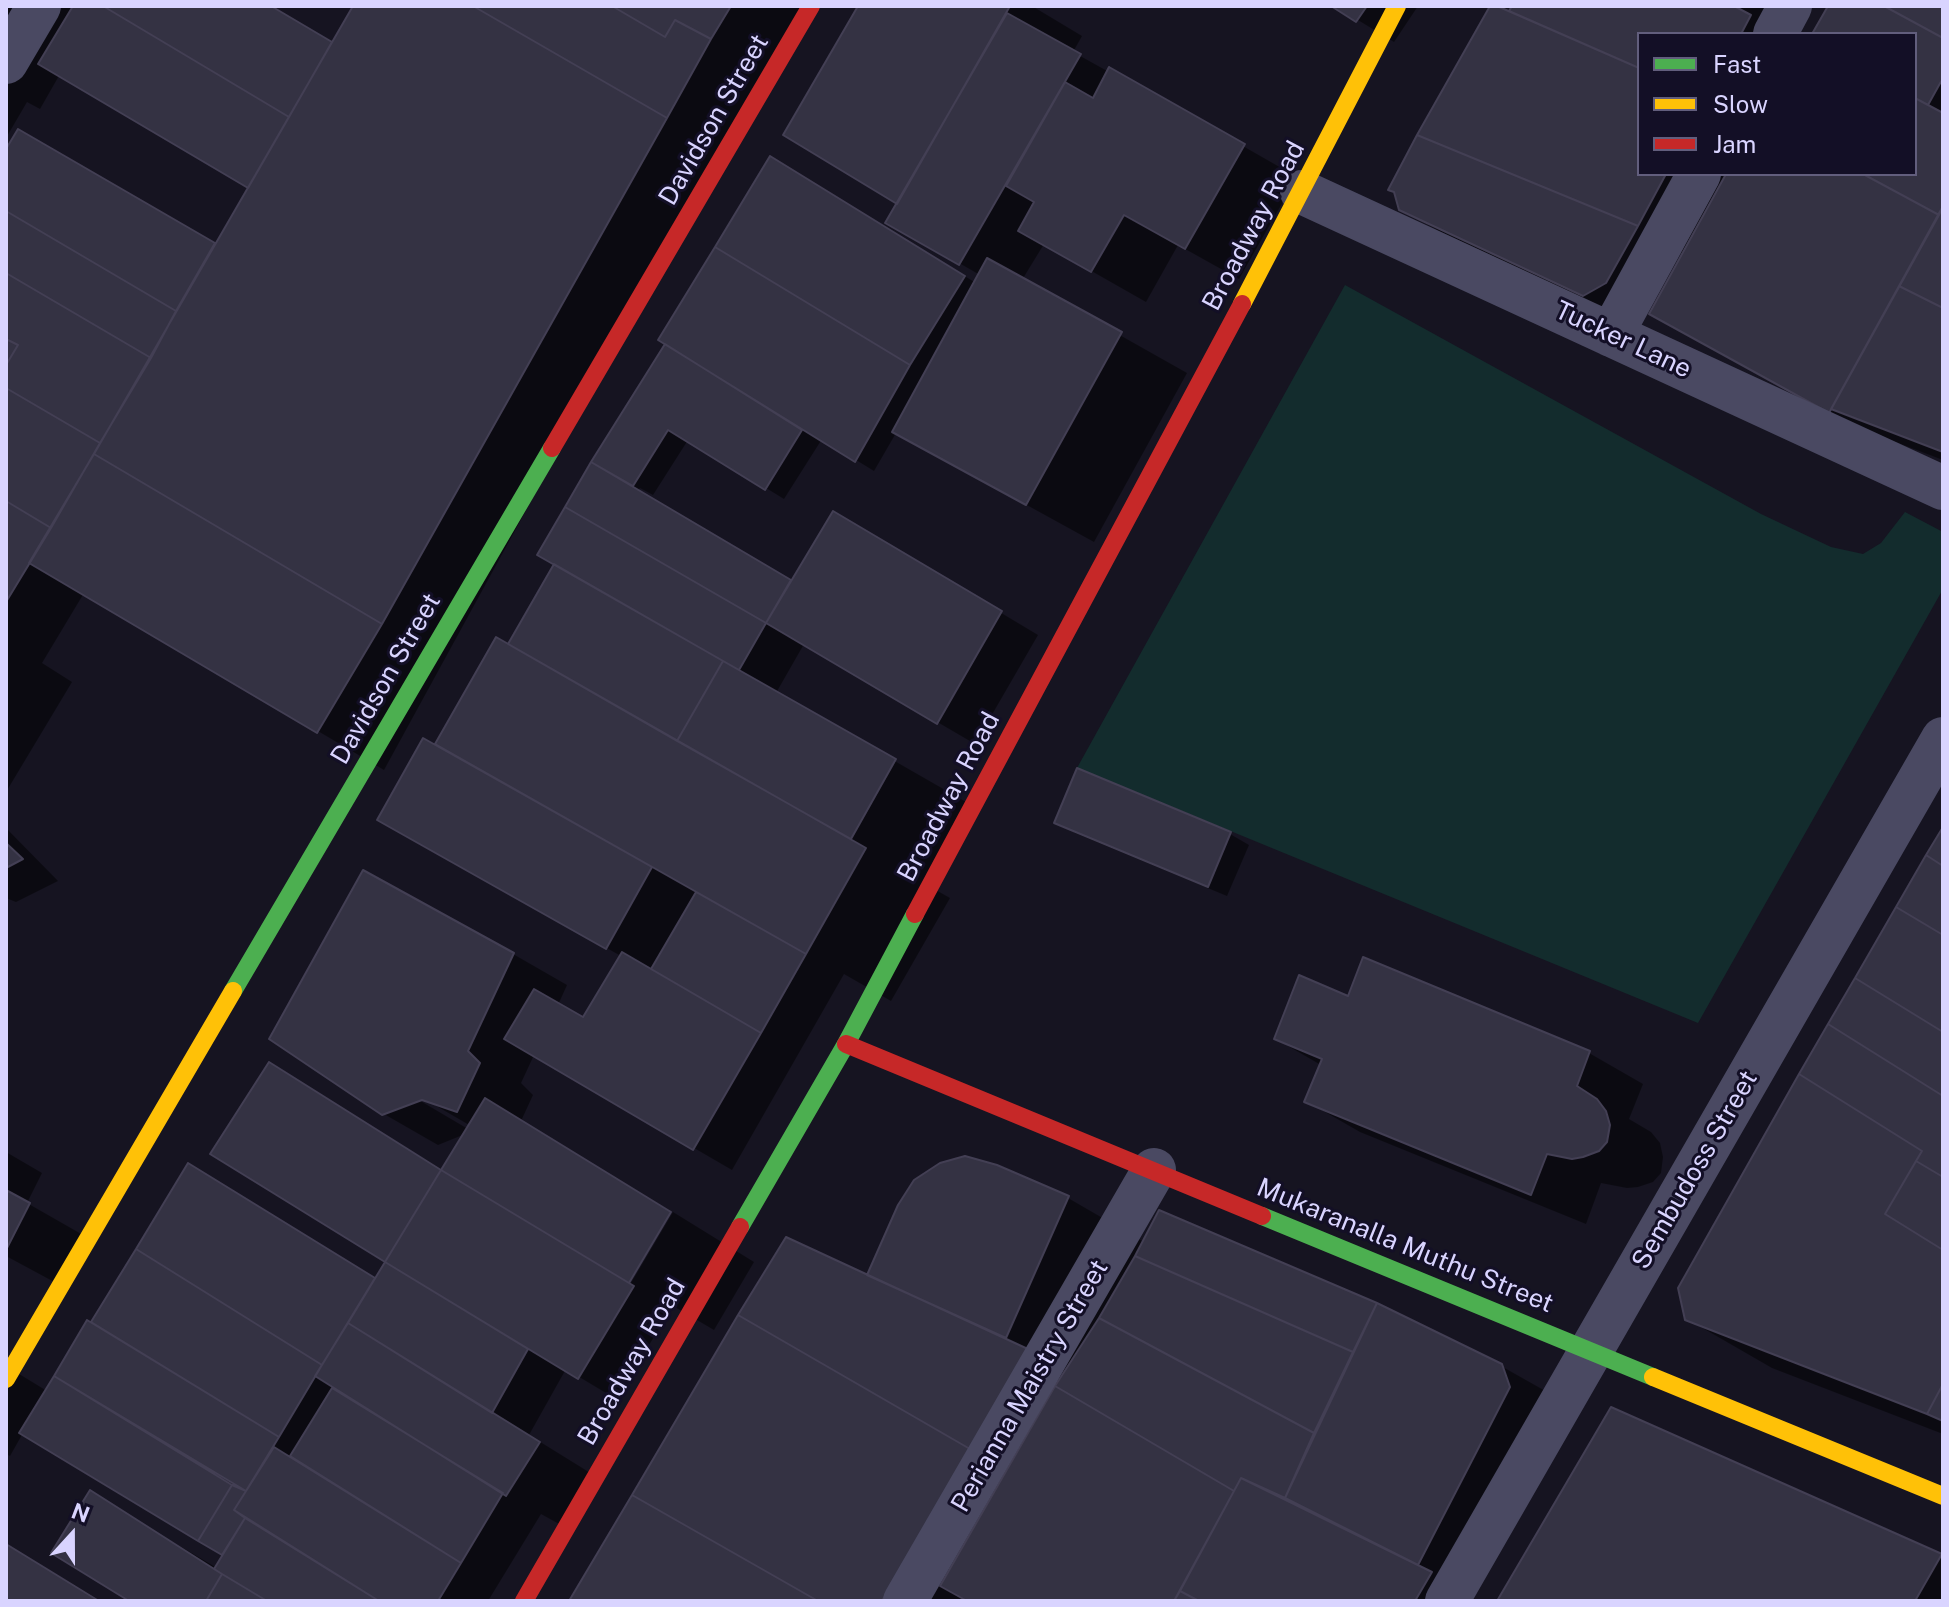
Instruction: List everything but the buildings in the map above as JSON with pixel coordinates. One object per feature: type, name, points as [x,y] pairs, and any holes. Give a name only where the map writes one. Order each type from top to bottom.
[{"type":"street","points":[[6,62],[39,6]]},
{"type":"street","name":"Davidson Street","points":[[6,1379],[811,6]]},
{"type":"street","name":"Broadway Road","points":[[524,1601],[846,1044],[1302,192],[1397,6]]},
{"type":"street","points":[[1776,32],[1790,6]]},
{"type":"street","points":[[1611,335],[1698,176]]},
{"type":"street","name":"Tucker Lane","points":[[1302,192],[1943,488]]},
{"type":"street","name":"Sembudoss Street","points":[[1447,1601],[1943,739]]},
{"type":"street","name":"Mukaranalla Muthu Street","points":[[846,1044],[1943,1496]]},
{"type":"street","name":"Perianna Maistry Street","points":[[905,1601],[1154,1170]]},
{"type":"green space","points":[[1345,285],[1761,514],[1831,547],[1863,554],[1881,543],[1905,512],[1943,532],[1943,589],[1698,1023],[1077,768]]},
{"type":"traffic: fast","points":[[233,991],[552,448]]},
{"type":"traffic: fast","points":[[740,1227],[846,1044],[915,914]]},
{"type":"traffic: fast","points":[[1262,1216],[1653,1377]]},
{"type":"traffic: slow","points":[[1242,304],[1397,6]]},
{"type":"traffic: slow","points":[[6,1379],[233,991]]},
{"type":"traffic: slow","points":[[1653,1377],[1943,1496]]},
{"type":"traffic: jam","points":[[552,448],[811,6]]},
{"type":"traffic: jam","points":[[915,914],[1242,304]]},
{"type":"traffic: jam","points":[[846,1044],[1262,1216]]},
{"type":"traffic: jam","points":[[524,1601],[740,1227]]}]
